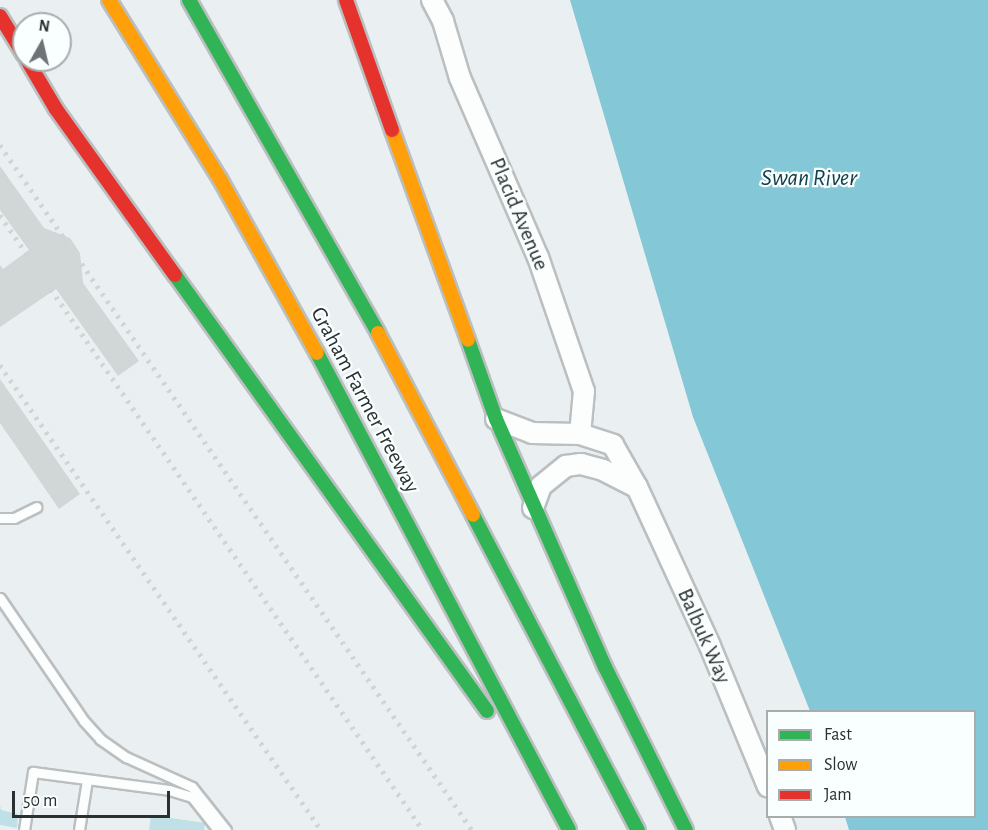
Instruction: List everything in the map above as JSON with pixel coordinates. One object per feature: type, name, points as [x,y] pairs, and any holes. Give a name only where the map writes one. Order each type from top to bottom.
[{"type":"highway","name":"Graham Farmer Freeway","points":[[109,0],[220,178],[350,413],[569,830]]},
{"type":"highway","name":"Graham Farmer Freeway","points":[[189,0],[362,303],[638,830]]},
{"type":"highway","points":[[346,0],[496,419],[533,508],[605,667],[686,830]]},
{"type":"highway","points":[[0,16],[12,36]]},
{"type":"highway","points":[[34,72],[56,109],[555,804]]},
{"type":"highway","points":[[17,75],[56,109]]},
{"type":"street","name":"Placid Avenue","points":[[432,0],[444,21],[460,78],[538,257],[577,368],[584,391],[580,434]]},
{"type":"street","name":"Balbuk Way","points":[[496,419],[531,433],[580,434],[613,445],[637,487],[710,646],[766,782]]},
{"type":"street","points":[[533,508],[546,480],[566,466],[581,464],[603,470],[637,487]]},
{"type":"lane","points":[[0,518],[14,518],[37,507]]},
{"type":"lane","points":[[0,598],[100,739],[126,757],[192,787],[226,830]]},
{"type":"lane","points":[[24,830],[33,772],[169,790],[192,797],[218,830]]},
{"type":"lane","points":[[79,830],[87,780]]},
{"type":"shaded area","points":[[0,805],[1,810],[18,814],[17,828],[0,825]]},
{"type":"shaded area","points":[[151,815],[205,823],[204,830],[149,830]]},
{"type":"water","name":"Swan River","points":[[570,0],[988,0],[988,830],[849,830],[845,818],[976,818],[976,710],[810,710],[693,417]]},
{"type":"building","points":[[0,166],[44,228],[70,238],[80,253],[83,283],[139,361],[118,376],[56,289],[0,327],[0,265],[3,269],[29,250],[0,210]]},
{"type":"building","points":[[0,379],[80,494],[59,509],[0,423]]},
{"type":"railway","points":[[0,145],[472,830]]},
{"type":"railway","points":[[0,215],[423,830]]},
{"type":"railway","points":[[0,365],[321,830]]},
{"type":"traffic: fast","points":[[189,0],[378,333]]},
{"type":"traffic: fast","points":[[175,275],[487,711]]},
{"type":"traffic: fast","points":[[468,340],[496,419],[605,667],[686,830]]},
{"type":"traffic: fast","points":[[317,353],[569,830]]},
{"type":"traffic: fast","points":[[473,515],[638,830]]},
{"type":"traffic: slow","points":[[109,0],[220,179],[317,353]]},
{"type":"traffic: slow","points":[[392,130],[468,340]]},
{"type":"traffic: slow","points":[[378,333],[473,515]]},
{"type":"traffic: jam","points":[[346,0],[392,130]]},
{"type":"traffic: jam","points":[[0,16],[12,36]]},
{"type":"traffic: jam","points":[[34,72],[56,109],[175,275]]}]
